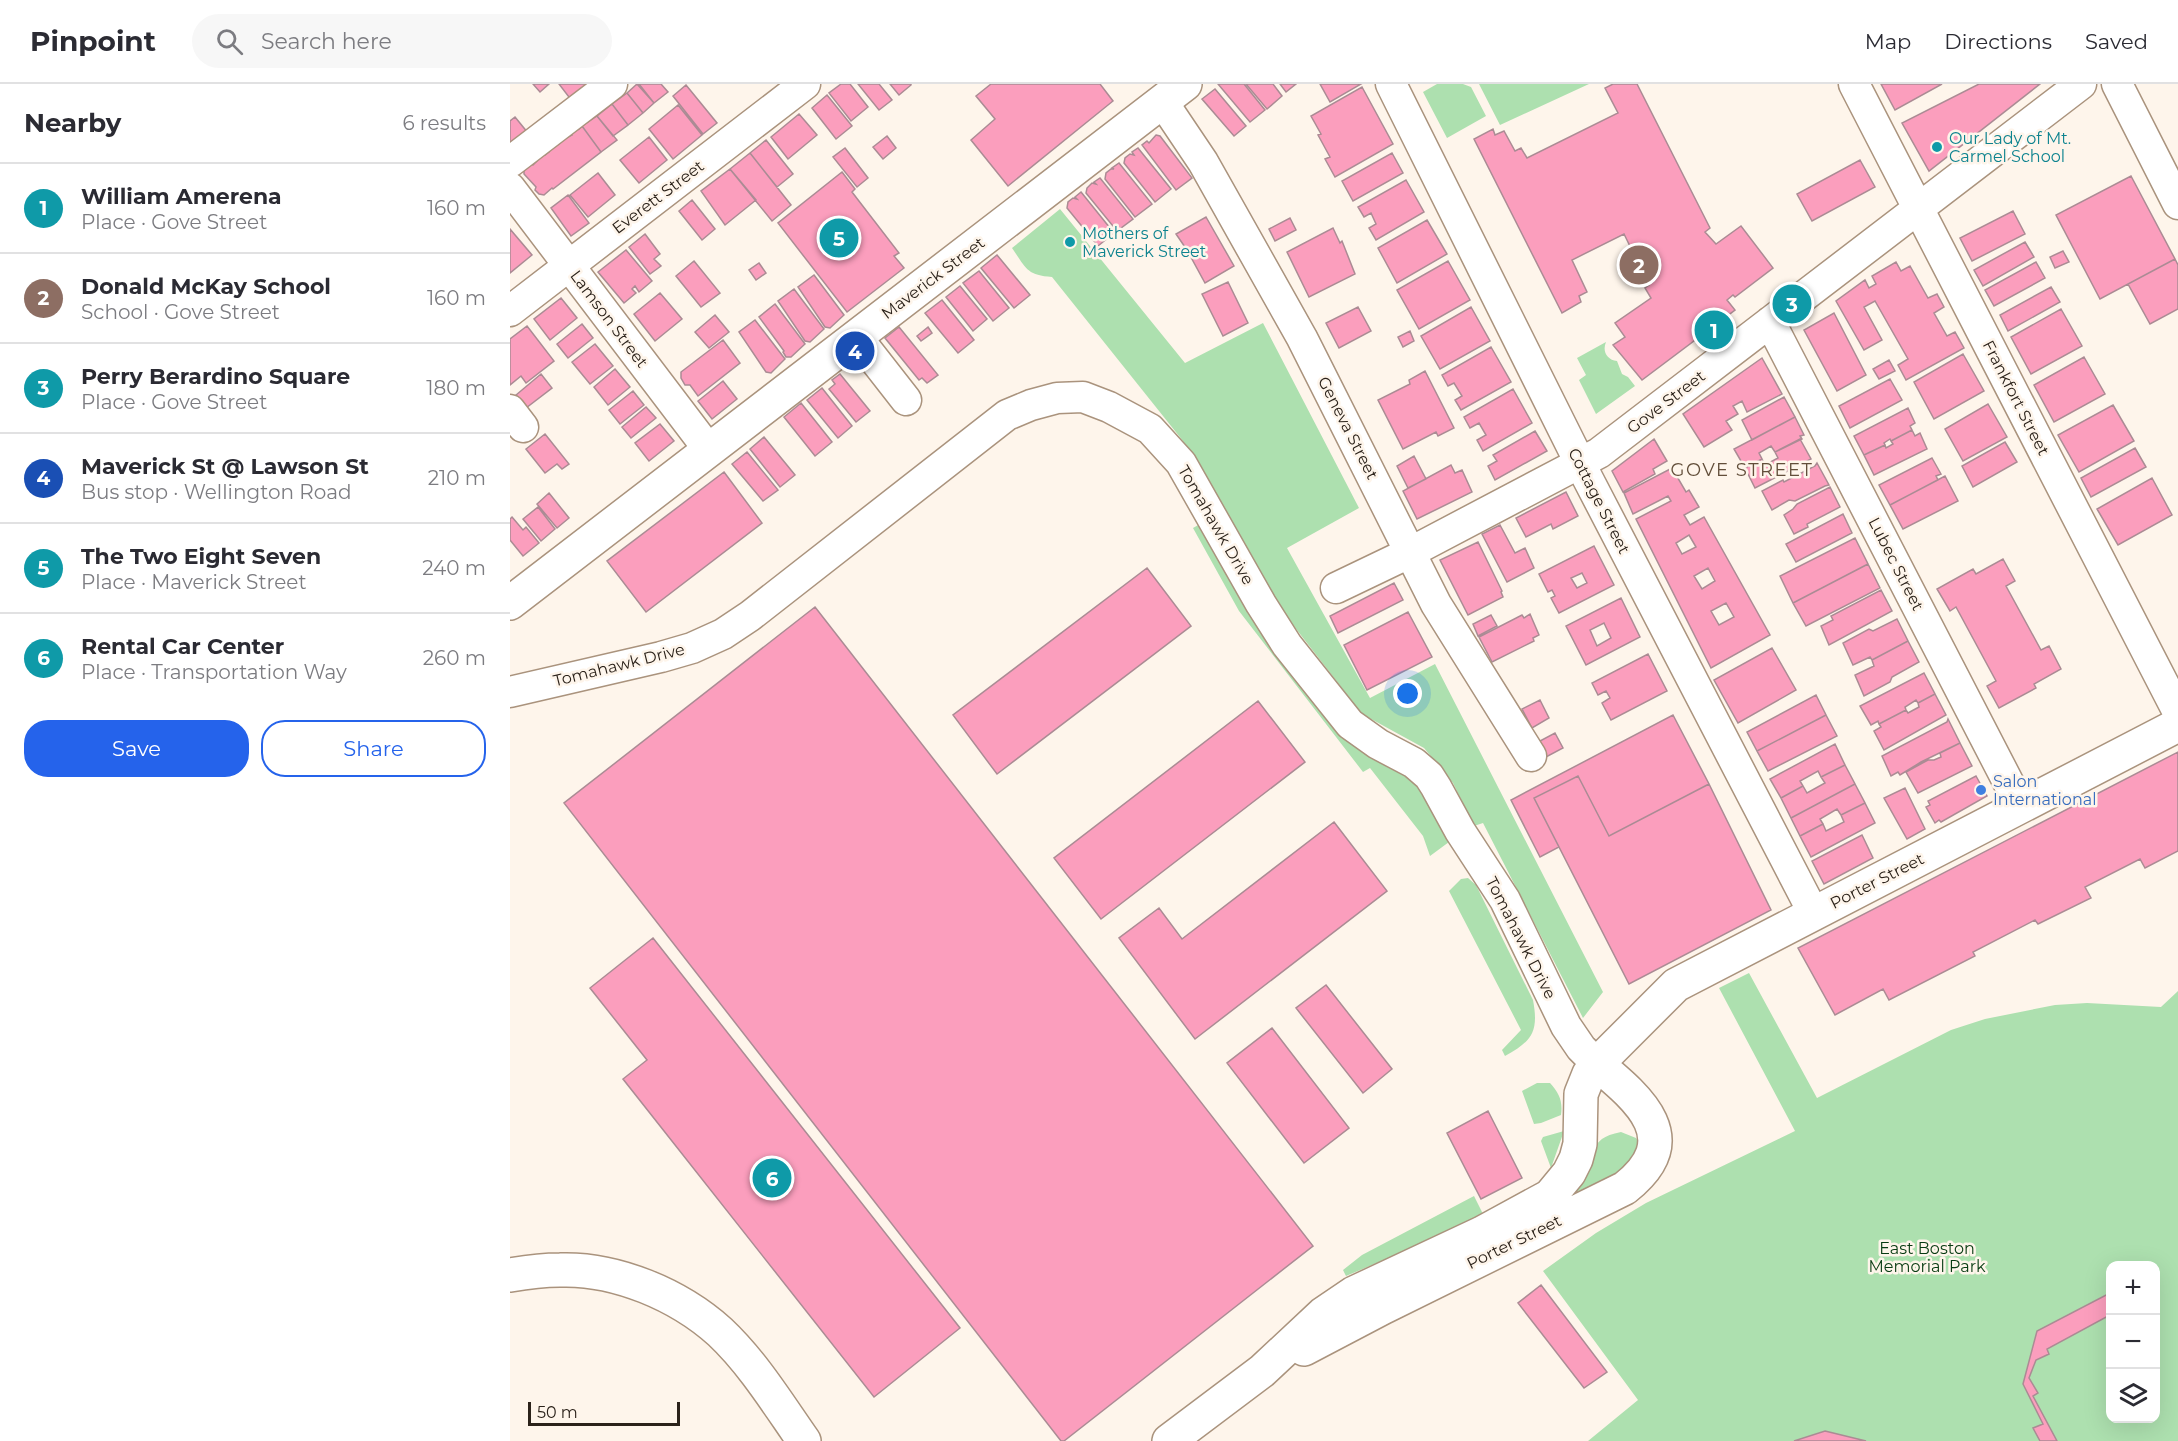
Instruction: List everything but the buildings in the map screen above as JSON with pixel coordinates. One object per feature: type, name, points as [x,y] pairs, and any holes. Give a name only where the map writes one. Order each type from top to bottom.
[{"type":"main road","name":"Maverick Street","points":[[510,603],[1173,93]]},
{"type":"main road","name":"Porter Street","points":[[1169,1441],[1262,1371],[1323,1314],[1354,1293],[1482,1233],[1550,1196],[1561,1185],[1573,1166],[1580,1144],[1581,1094],[1589,1074],[1676,985],[2178,725]]},
{"type":"main road","name":"Porter Street","points":[[1262,1371],[1384,1307],[1625,1188],[1641,1174],[1655,1149],[1655,1130],[1647,1112],[1628,1089],[1597,1064]]},
{"type":"main road","points":[[1581,1127],[1588,1112],[1596,1103],[1607,1098],[1617,1096],[1642,1106]]},
{"type":"main road","points":[[510,1275],[562,1269],[597,1273],[630,1281],[663,1294],[692,1311],[719,1332],[743,1357],[804,1441]]},
{"type":"street","points":[[510,162],[612,84]]},
{"type":"street","name":"Everett Street","points":[[510,311],[805,84]]},
{"type":"street","name":"Cottage Street","points":[[1391,84],[1580,463],[1814,914]]},
{"type":"street","name":"Frankfort Street","points":[[1854,84],[2178,712]]},
{"type":"street","name":"Gove Street","points":[[1336,588],[1599,453],[2081,84]]},
{"type":"street","points":[[2117,84],[2178,204]]},
{"type":"street","name":"Geneva Street","points":[[1173,93],[1203,162],[1302,338],[1436,604],[1531,756]]},
{"type":"street","name":"Lamson Street","points":[[510,188],[709,450]]},
{"type":"street","name":"Lubec Street","points":[[1770,322],[2021,807]]},
{"type":"street","points":[[856,336],[906,400]]},
{"type":"street","name":"Tomahawk Drive","points":[[510,692],[661,657],[692,648],[723,634],[750,616],[1007,415],[1057,398],[1083,397],[1109,407],[1150,429],[1181,463],[1287,645],[1350,724],[1378,744],[1414,763],[1429,777],[1471,849],[1505,900],[1566,1026],[1581,1048],[1597,1064]]},
{"type":"green space","points":[[1437,84],[1463,84],[1471,87],[1486,116],[1447,138],[1423,92]]},
{"type":"green space","points":[[1479,84],[1589,84],[1500,125]]},
{"type":"green space","points":[[1060,209],[1185,363],[1263,323],[1359,508],[1287,548],[1370,698],[1435,664],[1603,992],[1583,1018],[1483,823],[1474,826],[1453,783],[1424,748],[1362,714],[1269,594],[1183,441],[1052,277],[1027,269],[1012,248]]},
{"type":"green space","points":[[1606,342],[1606,354],[1610,359],[1617,361],[1622,374],[1628,377],[1635,386],[1596,414],[1579,380],[1586,375],[1577,358]]},
{"type":"green space","points":[[1200,524],[1411,775],[1451,838],[1449,842],[1430,856],[1423,836],[1370,768],[1363,772],[1239,611],[1193,528]]},
{"type":"green space","points":[[1468,878],[1476,885],[1533,1000],[1535,1020],[1531,1034],[1522,1045],[1505,1056],[1502,1050],[1521,1030],[1449,891],[1461,879]]},
{"type":"green space","name":"East Boston Memorial Park","points":[[1749,973],[1817,1098],[1951,1030],[1985,1019],[2055,1005],[2087,1003],[2161,1007],[2178,991],[2178,1441],[1588,1441],[1638,1400],[1543,1271],[1596,1233],[1646,1203],[1795,1131],[1719,988]]},
{"type":"green space","points":[[1537,1083],[1550,1083],[1556,1090],[1560,1098],[1561,1115],[1534,1124],[1522,1091]]},
{"type":"green space","points":[[1564,1131],[1551,1168],[1541,1141],[1543,1137]]},
{"type":"green space","points":[[1621,1132],[1636,1138],[1641,1146],[1634,1165],[1555,1208],[1574,1193],[1583,1182],[1597,1144],[1610,1135]]},
{"type":"green space","points":[[1474,1196],[1483,1214],[1438,1237],[1346,1276],[1343,1270],[1362,1255]]},
{"type":"place","name":"Our Lady of Mt. Carmel School","points":[[1937,147]]},
{"type":"place","name":"The Two Eight Seven","points":[[839,238]]},
{"type":"place","name":"Mothers of Maverick Street","points":[[1070,242]]},
{"type":"place","name":"Donald McKay School","points":[[1639,265]]},
{"type":"place","name":"Perry Berardino Square","points":[[1792,304]]},
{"type":"place","name":"William Amerena","points":[[1714,330]]},
{"type":"place","name":"Maverick St @ Lawson St","points":[[855,351]]},
{"type":"place","name":"Salon International","points":[[1981,790]]},
{"type":"place","name":"Rental Car Center","points":[[772,1178]]},
{"type":"district","name":"GOVE STREET","points":[[1742,470]]}]
